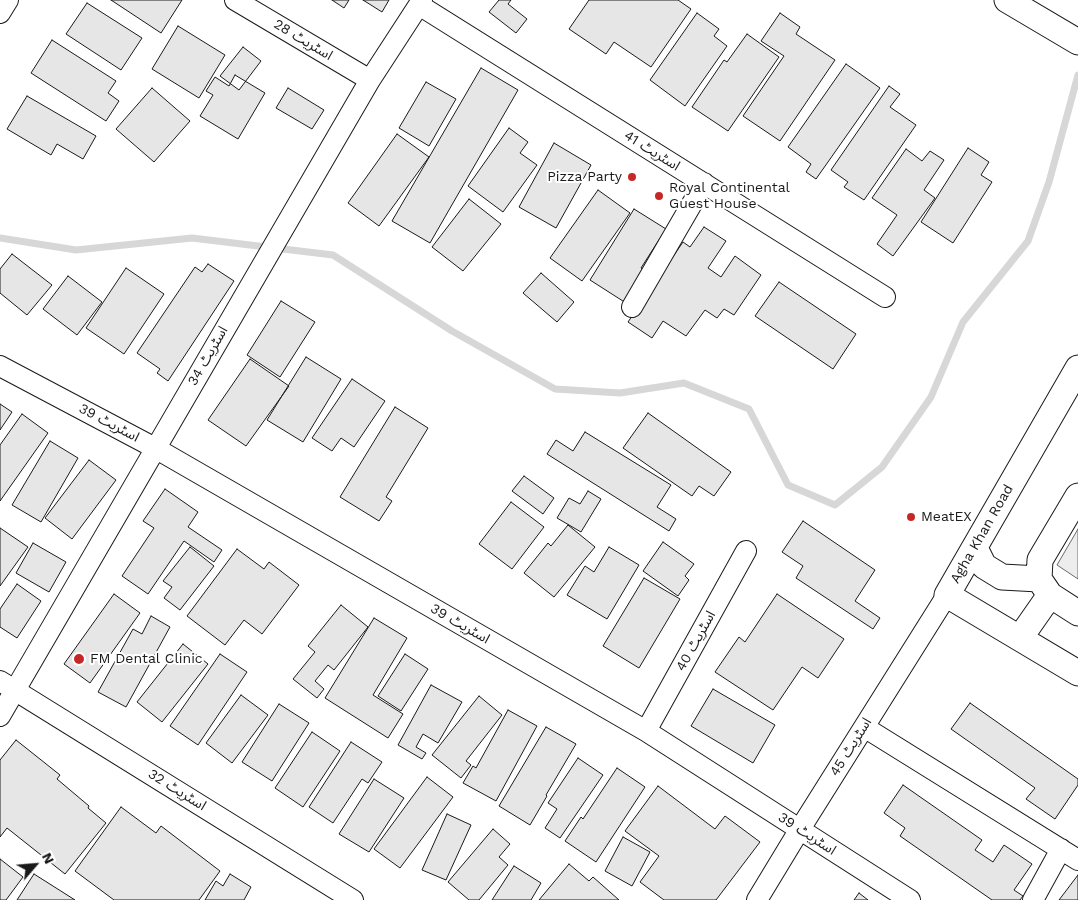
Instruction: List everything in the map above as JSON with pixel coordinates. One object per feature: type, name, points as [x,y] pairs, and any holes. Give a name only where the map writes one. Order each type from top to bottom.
[{"type":"street","points":[[0,13],[8,0]]},
{"type":"street","name":"اسٹریٹ 28","points":[[236,0],[370,80]]},
{"type":"street","points":[[1007,0],[1075,41]]},
{"type":"street","name":"اسٹریٹ 34","points":[[0,716],[8,686],[155,448],[370,80],[421,3]]},
{"type":"street","name":"اسٹریٹ 41","points":[[421,3],[886,297]]},
{"type":"street","points":[[632,307],[704,183]]},
{"type":"street","name":"اسٹریٹ 39","points":[[0,366],[155,448],[646,731],[910,900]]},
{"type":"street","name":"Agha Khan Road","points":[[1078,368],[947,595],[1078,672]]},
{"type":"street","points":[[1020,638],[1044,587],[1040,560],[1078,496]]},
{"type":"street","points":[[975,548],[984,566],[1002,577],[1044,587],[1078,613]]},
{"type":"street","name":"اسٹریٹ 40","points":[[646,731],[746,551]]},
{"type":"street","name":"اسٹریٹ 45","points":[[757,900],[947,595]]},
{"type":"street","name":"اسٹریٹ 32","points":[[8,686],[353,900]]},
{"type":"street","points":[[864,727],[1078,860]]},
{"type":"street","points":[[1033,900],[1061,849]]},
{"type":"shaded area","points":[[1078,529],[1078,579],[1057,565]]},
{"type":"building","points":[[111,0],[182,0],[161,33]]},
{"type":"building","points":[[332,0],[349,0],[344,8]]},
{"type":"building","points":[[363,0],[389,0],[382,12]]},
{"type":"building","points":[[499,0],[511,0],[508,4],[527,19],[516,33],[489,12]]},
{"type":"building","points":[[589,0],[678,0],[691,9],[651,67],[614,42],[606,54],[569,29]]},
{"type":"building","points":[[87,3],[142,38],[121,70],[66,34]]},
{"type":"building","points":[[697,13],[719,29],[714,36],[727,46],[685,106],[650,80]]},
{"type":"building","points":[[780,13],[800,27],[796,34],[835,60],[780,141],[743,116],[784,56],[761,41]]},
{"type":"building","points":[[178,26],[225,55],[199,98],[152,69]]},
{"type":"building","points":[[747,34],[779,57],[728,131],[692,107],[724,60],[727,62]]},
{"type":"building","points":[[52,40],[116,81],[108,93],[119,101],[106,121],[31,73]]},
{"type":"building","points":[[243,47],[261,61],[239,90],[220,76]]},
{"type":"building","points":[[846,64],[880,88],[816,179],[806,172],[811,164],[788,147]]},
{"type":"building","points":[[481,68],[518,90],[430,243],[392,221]]},
{"type":"building","points":[[235,75],[265,93],[238,139],[200,116],[213,95],[206,91],[215,77],[229,86]]},
{"type":"building","points":[[426,82],[456,99],[429,146],[399,128]]},
{"type":"building","points":[[889,86],[900,94],[890,107],[916,125],[864,200],[844,187],[848,182],[831,170]]},
{"type":"building","points":[[152,88],[190,121],[154,162],[116,129]]},
{"type":"building","points":[[288,88],[324,110],[312,129],[276,108]]},
{"type":"building","points":[[27,96],[96,136],[83,159],[57,144],[51,155],[7,129]]},
{"type":"building","points":[[509,128],[528,142],[520,153],[537,165],[503,212],[468,186]]},
{"type":"building","points":[[397,134],[429,157],[379,226],[348,203]]},
{"type":"building","points":[[554,143],[591,165],[556,228],[519,207]]},
{"type":"building","points":[[968,148],[989,162],[981,175],[992,182],[953,243],[921,222]]},
{"type":"building","points":[[906,149],[922,161],[930,151],[944,160],[924,190],[935,198],[893,256],[877,244],[897,215],[872,198]]},
{"type":"building","points":[[598,190],[630,213],[582,281],[550,258]]},
{"type":"building","points":[[469,199],[501,224],[463,271],[432,247]]},
{"type":"building","points":[[634,209],[666,229],[641,268],[646,271],[626,303],[590,280]]},
{"type":"building","points":[[704,227],[726,241],[708,268],[721,277],[735,256],[761,275],[734,315],[724,309],[717,318],[705,310],[686,336],[663,321],[652,338],[628,322],[683,242],[690,247]]},
{"type":"building","points":[[12,254],[52,285],[27,315],[0,293],[0,269]]},
{"type":"building","points":[[208,264],[234,281],[168,381],[157,373],[160,369],[137,353],[195,267],[202,272]]},
{"type":"building","points":[[126,268],[164,294],[124,354],[86,328]]},
{"type":"building","points":[[541,273],[574,302],[557,322],[523,293]]},
{"type":"building","points":[[68,276],[102,302],[77,335],[43,309]]},
{"type":"building","points":[[779,282],[856,334],[833,369],[755,316]]},
{"type":"building","points":[[281,301],[315,322],[280,377],[247,355]]},
{"type":"building","points":[[306,357],[341,379],[303,442],[267,420]]},
{"type":"building","points":[[250,359],[289,386],[246,446],[208,420]]},
{"type":"building","points":[[352,379],[385,401],[354,447],[341,438],[332,451],[312,438]]},
{"type":"building","points":[[0,404],[12,412],[0,430]]},
{"type":"building","points":[[395,407],[428,428],[386,497],[392,501],[379,521],[340,497]]},
{"type":"building","points":[[648,413],[731,472],[714,496],[699,486],[692,496],[623,448]]},
{"type":"building","points":[[22,414],[48,433],[0,501],[0,445]]},
{"type":"building","points":[[585,432],[671,485],[657,507],[676,519],[669,531],[547,454],[556,440],[573,451]]},
{"type":"building","points":[[50,441],[78,458],[41,522],[12,505]]},
{"type":"building","points":[[89,460],[116,480],[72,539],[45,518]]},
{"type":"building","points":[[524,476],[554,498],[543,514],[512,491]]},
{"type":"building","points":[[165,489],[198,512],[188,527],[222,550],[214,562],[184,541],[148,594],[122,576],[154,528],[143,521]]},
{"type":"building","points":[[588,491],[601,499],[581,532],[557,518],[569,498],[580,504]]},
{"type":"building","points":[[511,502],[544,527],[512,569],[479,544]]},
{"type":"building","points":[[803,521],[875,570],[855,601],[880,618],[873,629],[796,578],[803,566],[782,552]]},
{"type":"building","points":[[568,525],[595,547],[554,597],[524,573],[548,543],[551,546]]},
{"type":"building","points":[[0,528],[28,547],[0,586]]},
{"type":"building","points":[[663,542],[694,564],[685,576],[689,580],[678,596],[643,571]]},
{"type":"building","points":[[33,543],[66,562],[49,592],[16,573]]},
{"type":"building","points":[[190,547],[214,566],[180,610],[164,598],[172,587],[163,581]]},
{"type":"building","points":[[609,547],[639,565],[607,619],[567,595],[585,566],[594,572]]},
{"type":"building","points":[[237,549],[264,569],[269,562],[299,585],[262,634],[244,620],[225,645],[187,616]]},
{"type":"building","points":[[644,578],[680,599],[639,668],[603,646]]},
{"type":"building","points":[[17,584],[41,601],[17,638],[0,627],[0,609]]},
{"type":"building","points":[[114,594],[140,613],[90,683],[64,664]]},
{"type":"building","points":[[777,594],[844,639],[818,678],[802,667],[773,710],[715,672],[739,637],[745,642]]},
{"type":"building","points":[[341,605],[368,627],[334,670],[328,665],[315,681],[324,689],[317,698],[293,679],[315,652],[308,646]]},
{"type":"building","points":[[151,616],[170,627],[126,707],[98,692],[133,629],[142,634]]},
{"type":"building","points":[[374,618],[407,638],[373,695],[403,714],[388,738],[325,698]]},
{"type":"building","points":[[183,644],[208,664],[162,722],[137,702]]},
{"type":"building","points":[[220,654],[247,672],[198,745],[170,726]]},
{"type":"building","points":[[405,654],[428,669],[401,711],[378,696]]},
{"type":"building","points":[[431,685],[462,702],[438,743],[423,734],[416,747],[426,753],[422,759],[398,745]]},
{"type":"building","points":[[713,689],[775,725],[753,763],[691,726]]},
{"type":"building","points":[[241,695],[268,715],[232,763],[206,743]]},
{"type":"building","points":[[479,696],[502,715],[466,761],[471,765],[461,778],[432,755]]},
{"type":"building","points":[[970,703],[1078,779],[1078,785],[1055,819],[1026,799],[1035,788],[951,729]]},
{"type":"building","points":[[279,704],[309,723],[272,781],[242,762]]},
{"type":"building","points":[[508,710],[537,726],[496,801],[463,783],[473,766],[476,768]]},
{"type":"building","points":[[546,727],[576,744],[530,825],[499,806]]},
{"type":"building","points":[[312,732],[340,751],[303,807],[275,788]]},
{"type":"building","points":[[16,740],[60,775],[57,779],[106,823],[65,874],[7,828],[0,837],[0,760]]},
{"type":"building","points":[[351,742],[382,762],[368,783],[362,779],[333,823],[309,807]]},
{"type":"building","points":[[578,758],[603,775],[560,838],[545,828],[557,809],[548,803]]},
{"type":"building","points":[[617,768],[645,787],[596,862],[565,841],[581,817],[583,819]]},
{"type":"building","points":[[427,777],[453,797],[400,868],[374,849]]},
{"type":"building","points":[[374,779],[404,798],[369,852],[339,834]]},
{"type":"building","points":[[903,785],[982,840],[975,850],[993,862],[1004,845],[1032,864],[1014,890],[1023,896],[1020,900],[992,900],[900,836],[905,828],[884,813]]},
{"type":"building","points":[[658,786],[715,829],[725,816],[760,842],[716,900],[664,900],[640,882],[659,856],[625,831]]},
{"type":"building","points":[[121,807],[156,833],[161,826],[220,871],[199,900],[114,900],[75,871]]},
{"type":"building","points":[[447,814],[471,825],[446,880],[422,870]]},
{"type":"building","points":[[493,829],[510,844],[499,857],[508,865],[479,900],[469,900],[448,882]]},
{"type":"building","points":[[623,837],[650,852],[632,886],[605,871]]},
{"type":"building","points":[[0,859],[23,877],[6,900],[0,900]]},
{"type":"building","points":[[569,864],[589,881],[593,877],[619,900],[539,900]]},
{"type":"building","points":[[514,866],[541,883],[531,900],[492,900]]},
{"type":"building","points":[[34,874],[64,893],[75,900],[17,900]]},
{"type":"building","points":[[230,874],[251,887],[244,900],[205,900],[216,881],[223,886]]},
{"type":"building","points":[[1078,875],[1078,900],[1059,900]]},
{"type":"building","points":[[859,893],[868,900],[854,900]]},
{"type":"waterway","points":[[0,238],[76,250],[192,238],[333,255],[452,331],[555,389],[620,393],[684,383],[749,409],[788,485],[835,505],[882,467],[931,397],[963,322],[1028,241],[1049,182],[1078,75]]},
{"type":"place","name":"Pizza Party","points":[[632,177]]},
{"type":"place","name":"Royal Continental Guest House","points":[[659,196]]},
{"type":"place","name":"MeatEX","points":[[911,517]]},
{"type":"place","name":"FM Dental Clinic","points":[[79,659]]}]
